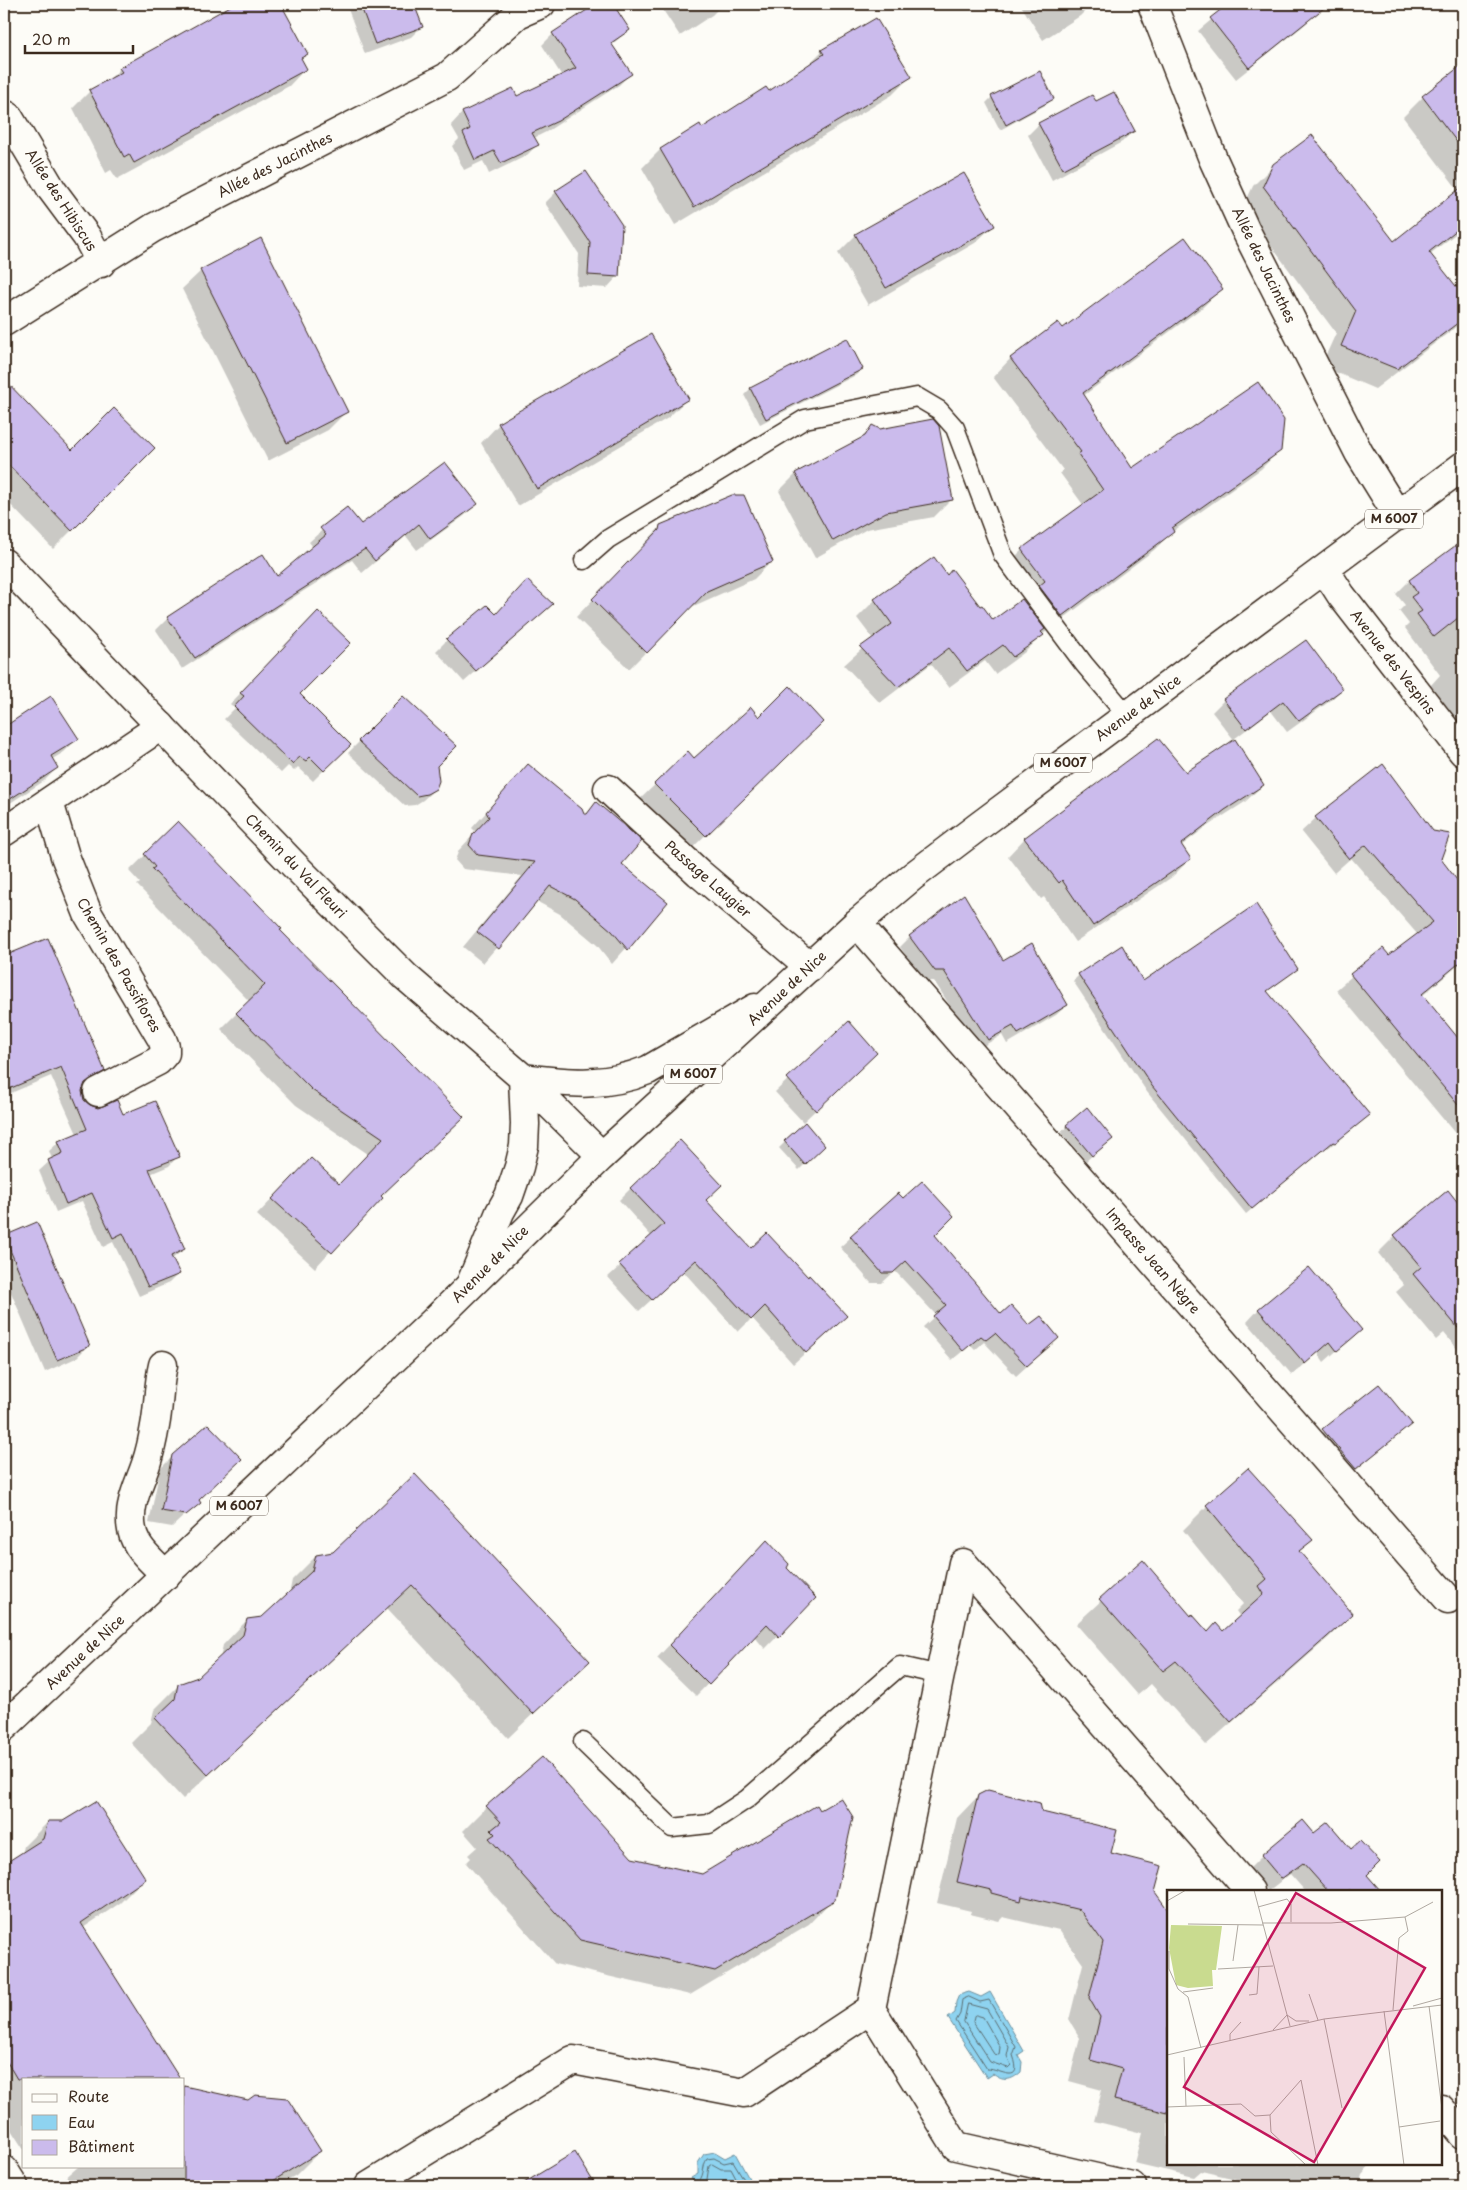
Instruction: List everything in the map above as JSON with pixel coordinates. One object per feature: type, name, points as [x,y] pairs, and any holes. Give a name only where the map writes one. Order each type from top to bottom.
[{"type":"street","name":"Allée des Jacinthes","points":[[4,322],[101,263],[153,228],[447,77],[518,14],[540,4]]},
{"type":"street","name":"Allée des Jacinthes","points":[[1152,4],[1213,159],[1245,229],[1359,453],[1398,516]]},
{"type":"street","name":"Allée des Hibiscus","points":[[4,114],[8,116],[52,190],[87,238],[101,263]]},
{"type":"street","name":"Avenue de Nice","points":[[4,1727],[426,1328],[602,1156],[856,923],[957,843],[1463,466]]},
{"type":"street","name":"Chemin du Val Fleuri","points":[[4,563],[294,865],[406,977],[523,1078],[602,1156]]},
{"type":"street","name":"Avenue des Vespins","points":[[1325,570],[1342,595],[1463,752]]},
{"type":"street","points":[[4,832],[161,726]]},
{"type":"street","name":"Passage Laugier","points":[[608,789],[699,873],[810,967]]},
{"type":"street","name":"Chemin des Passiflores","points":[[49,802],[68,864],[88,914],[154,1024],[165,1047],[165,1053],[158,1061],[98,1092]]},
{"type":"street","name":"Impasse Jean Nègre","points":[[856,923],[1448,1599]]},
{"type":"street","points":[[471,1283],[500,1212],[510,1196],[519,1167],[524,1146],[525,1124],[523,1078],[574,1084],[629,1078],[648,1070],[783,992]]},
{"type":"street","points":[[163,1365],[158,1386],[156,1424],[146,1463],[133,1496],[131,1520],[132,1531],[139,1547],[166,1575]]},
{"type":"street","points":[[1132,2186],[956,2146],[871,2009],[963,1562],[1249,1890]]},
{"type":"street","points":[[369,2186],[573,2060],[744,2093],[871,2009]]},
{"type":"street","points":[[1442,2110],[1463,2135]]},
{"type":"street","points":[[4,2170],[14,2186]]},
{"type":"lane","points":[[584,560],[608,539],[805,419],[917,397],[939,410],[956,428],[1003,555],[1084,664],[1128,716]]},
{"type":"lane","points":[[583,1742],[672,1828],[709,1824],[747,1799],[900,1666],[940,1675]]},
{"type":"water","points":[[969,1992],[981,1997],[990,1992],[1024,2051],[1018,2055],[1022,2062],[1021,2072],[1014,2077],[1004,2079],[993,2074],[987,2078],[948,2018],[955,2013],[959,1995]]},
{"type":"water","points":[[715,2152],[725,2158],[735,2153],[753,2186],[696,2186],[691,2178],[698,2174],[698,2163],[704,2154]]},
{"type":"building","points":[[234,4],[281,4],[308,54],[301,58],[307,69],[134,163],[129,154],[124,157],[89,90],[122,72],[119,68]]},
{"type":"building","points":[[360,4],[414,4],[423,27],[375,44]]},
{"type":"building","points":[[596,4],[613,4],[630,30],[611,43],[632,74],[558,121],[532,133],[539,145],[501,163],[494,151],[475,160],[463,133],[470,129],[462,112],[513,88],[517,96],[576,68],[552,33]]},
{"type":"building","points":[[1228,4],[1329,4],[1249,68],[1210,18]]},
{"type":"building","points":[[876,18],[912,77],[694,207],[660,149],[700,124],[702,128],[766,87],[769,91],[824,54],[821,50]]},
{"type":"building","points":[[1463,64],[1463,150],[1422,96]]},
{"type":"building","points":[[1040,71],[1054,99],[1006,125],[991,96]]},
{"type":"building","points":[[1114,92],[1135,131],[1063,169],[1038,123],[1092,95],[1096,101]]},
{"type":"building","points":[[1312,135],[1394,241],[1463,186],[1463,225],[1429,252],[1463,295],[1463,319],[1397,369],[1341,346],[1356,311],[1263,186],[1273,164]]},
{"type":"building","points":[[586,171],[622,225],[619,277],[588,275],[590,242],[555,191]]},
{"type":"building","points":[[964,173],[995,226],[886,288],[855,234]]},
{"type":"building","points":[[1185,237],[1223,289],[1083,393],[1132,468],[1258,382],[1284,420],[1281,451],[1172,528],[1174,532],[1062,616],[1039,586],[1045,581],[1021,549],[1103,490],[1078,454],[1081,452],[1010,358],[1058,322],[1063,328]]},
{"type":"building","points":[[261,238],[348,412],[287,443],[200,270]]},
{"type":"building","points":[[651,334],[689,399],[537,489],[498,423]]},
{"type":"building","points":[[847,338],[863,369],[766,419],[750,388]]},
{"type":"building","points":[[4,379],[72,450],[114,408],[155,448],[72,531],[4,460]]},
{"type":"building","points":[[933,419],[939,426],[953,500],[886,512],[833,541],[795,473],[865,436],[872,425],[880,429]]},
{"type":"building","points":[[445,462],[478,504],[430,539],[419,524],[375,561],[365,549],[195,658],[167,617],[263,554],[277,576],[326,535],[320,528],[347,507],[361,524]]},
{"type":"building","points":[[732,495],[744,495],[773,562],[707,591],[647,653],[592,599],[659,530],[660,525]]},
{"type":"building","points":[[1463,540],[1463,614],[1434,637],[1417,614],[1422,611],[1411,597],[1417,593],[1409,580]]},
{"type":"building","points":[[934,557],[947,575],[952,569],[993,620],[1022,599],[1045,629],[1041,632],[1044,635],[1013,657],[1003,645],[967,671],[949,648],[898,687],[860,647],[892,624],[874,599]]},
{"type":"building","points":[[527,580],[553,604],[476,671],[446,639],[487,605],[496,614]]},
{"type":"building","points":[[318,611],[351,643],[300,694],[351,745],[324,771],[310,757],[306,761],[300,757],[292,764],[234,707],[244,696],[240,693]]},
{"type":"building","points":[[1306,640],[1343,689],[1299,721],[1283,701],[1246,729],[1223,699]]},
{"type":"building","points":[[790,686],[823,722],[706,836],[654,784],[688,751],[694,758],[751,707],[759,717]]},
{"type":"building","points":[[51,696],[79,739],[51,756],[58,768],[4,803],[4,727]]},
{"type":"building","points":[[403,696],[457,746],[437,766],[439,781],[436,789],[427,794],[417,796],[358,741]]},
{"type":"building","points":[[1158,738],[1186,772],[1235,739],[1264,785],[1225,810],[1181,844],[1191,859],[1093,926],[1062,880],[1059,883],[1024,838]]},
{"type":"building","points":[[528,764],[582,809],[584,814],[587,814],[596,802],[642,841],[622,864],[668,902],[628,950],[612,931],[575,899],[550,886],[499,949],[477,932],[535,862],[478,855],[469,845],[473,834],[489,817],[486,812]]},
{"type":"building","points":[[1383,764],[1433,831],[1450,834],[1441,859],[1463,888],[1463,960],[1422,994],[1463,1044],[1463,1111],[1350,974],[1383,948],[1389,955],[1433,922],[1366,845],[1349,859],[1315,817]]},
{"type":"building","points":[[178,821],[282,929],[280,930],[464,1117],[381,1196],[383,1198],[332,1253],[272,1199],[311,1158],[339,1184],[383,1138],[312,1090],[236,1013],[265,985],[152,869],[155,867],[144,854]]},
{"type":"building","points":[[964,894],[1003,960],[1032,943],[1068,1005],[1018,1034],[1013,1026],[988,1040],[944,971],[935,971],[909,936]]},
{"type":"building","points":[[1256,904],[1298,969],[1267,991],[1370,1115],[1335,1143],[1333,1142],[1252,1209],[1152,1086],[1078,974],[1122,945],[1143,981]]},
{"type":"building","points":[[48,938],[105,1071],[85,1083],[82,1091],[84,1100],[98,1108],[117,1100],[123,1114],[155,1101],[180,1157],[149,1169],[185,1249],[171,1256],[180,1274],[148,1287],[123,1233],[113,1238],[92,1193],[66,1204],[48,1160],[63,1153],[58,1141],[87,1129],[61,1067],[4,1091],[4,956]]},
{"type":"building","points":[[849,1021],[877,1053],[816,1111],[787,1078]]},
{"type":"building","points":[[1087,1107],[1113,1139],[1092,1156],[1066,1125]]},
{"type":"building","points":[[805,1122],[825,1146],[805,1165],[784,1141]]},
{"type":"building","points":[[680,1140],[722,1185],[706,1200],[751,1248],[767,1233],[847,1316],[806,1353],[765,1306],[751,1320],[696,1260],[652,1300],[619,1264],[664,1224],[630,1188]]},
{"type":"building","points":[[922,1181],[954,1216],[935,1235],[1001,1314],[1011,1305],[1029,1325],[1041,1316],[1059,1338],[1027,1366],[995,1333],[986,1340],[981,1336],[963,1351],[933,1316],[946,1305],[906,1261],[893,1273],[882,1273],[850,1236],[898,1193],[903,1198]]},
{"type":"building","points":[[1448,1190],[1463,1209],[1463,1334],[1413,1274],[1421,1267],[1394,1235]]},
{"type":"building","points":[[37,1222],[90,1346],[57,1360],[4,1236]]},
{"type":"building","points":[[1309,1267],[1362,1330],[1337,1351],[1330,1342],[1305,1364],[1258,1309]]},
{"type":"building","points":[[1379,1384],[1412,1424],[1356,1469],[1322,1429]]},
{"type":"building","points":[[208,1424],[242,1459],[199,1500],[201,1503],[186,1515],[161,1511],[172,1455]]},
{"type":"building","points":[[1248,1468],[1313,1540],[1299,1551],[1353,1614],[1231,1722],[1176,1661],[1163,1671],[1099,1599],[1143,1560],[1191,1616],[1192,1614],[1208,1632],[1216,1623],[1223,1631],[1264,1594],[1259,1586],[1267,1579],[1206,1505]]},
{"type":"building","points":[[415,1474],[590,1661],[533,1714],[412,1585],[208,1775],[155,1718],[175,1699],[178,1684],[198,1677],[243,1635],[247,1619],[262,1617],[312,1571],[316,1555],[333,1552]]},
{"type":"building","points":[[767,1540],[789,1564],[787,1568],[816,1598],[779,1637],[767,1624],[709,1685],[669,1645]]},
{"type":"building","points":[[542,1757],[632,1858],[702,1874],[817,1805],[820,1810],[841,1798],[853,1817],[835,1900],[715,1971],[580,1940],[489,1838],[495,1834],[491,1830],[501,1822],[486,1806]]},
{"type":"building","points":[[988,1790],[1040,1803],[1042,1812],[1117,1830],[1111,1853],[1162,1866],[1155,1892],[1167,1909],[1167,2113],[1114,2100],[1122,2069],[1090,2060],[1100,2017],[1089,1998],[1103,1942],[1080,1910],[1022,1896],[1021,1901],[991,1893],[991,1890],[957,1882],[978,1795]]},
{"type":"building","points":[[96,1801],[146,1879],[81,1923],[179,2078],[17,2079],[4,2057],[4,1864],[43,1839],[48,1821],[63,1821]]},
{"type":"building","points":[[1303,1820],[1314,1833],[1328,1822],[1351,1849],[1360,1841],[1380,1862],[1367,1875],[1380,1890],[1327,1890],[1303,1863],[1281,1879],[1261,1855]]},
{"type":"building","points":[[185,2086],[248,2100],[255,2095],[287,2098],[321,2151],[265,2186],[184,2186]]},
{"type":"building","points":[[575,2152],[596,2186],[519,2186]]}]
